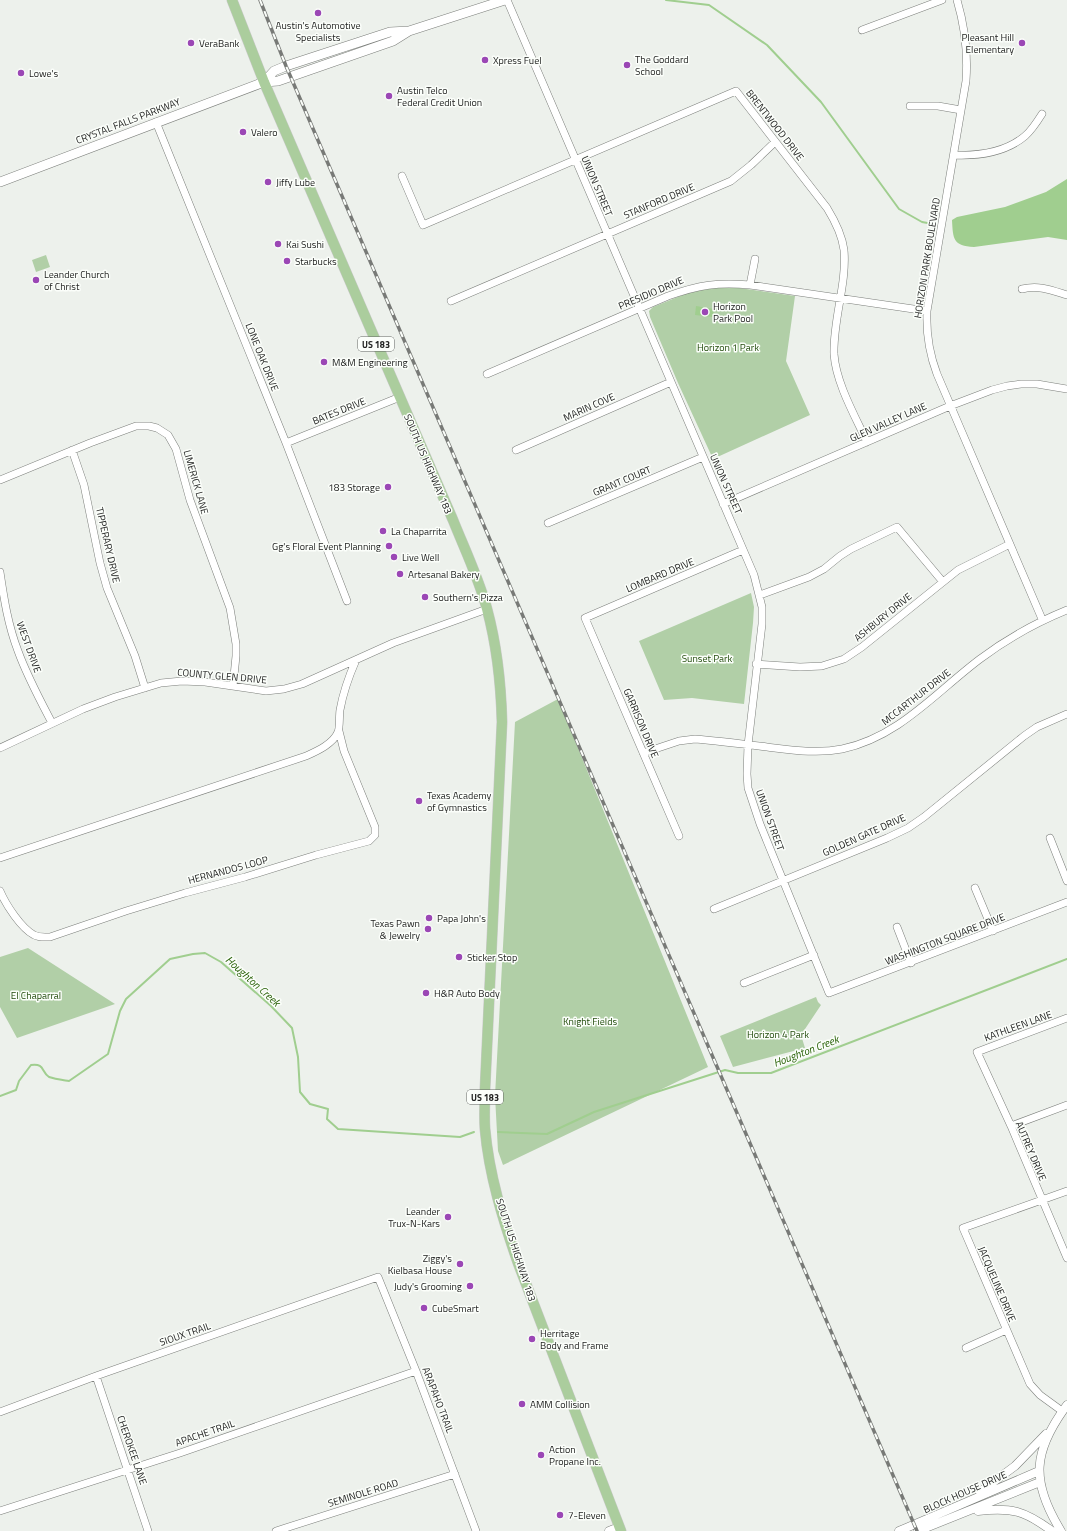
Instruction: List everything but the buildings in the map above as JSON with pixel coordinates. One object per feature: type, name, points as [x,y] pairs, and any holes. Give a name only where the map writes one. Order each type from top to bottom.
[{"type":"main road","name":"SOUTH US HIGHWAY 183","points":[[232,0],[264,82],[476,576],[487,609],[495,644],[501,691],[502,722],[484,1089],[485,1130],[491,1173],[505,1224],[518,1263],[620,1529]]},
{"type":"main road","name":"CRYSTAL FALLS PARKWAY","points":[[0,182],[264,82],[278,81],[393,41],[409,31],[506,0]]},
{"type":"street","name":"UNION STREET","points":[[506,0],[754,575],[762,607],[762,624],[756,664],[748,744],[748,788],[752,804],[829,993]]},
{"type":"street","points":[[862,30],[942,0]]},
{"type":"street","name":"HORIZON PARK BOULEVARD","points":[[957,0],[963,19],[967,52],[966,81],[936,255],[927,311],[926,328],[931,359],[1042,620]]},
{"type":"street","name":"BRENTWOOD DRIVE","points":[[402,176],[423,225],[576,161],[736,91],[835,221],[840,234],[844,249],[844,266],[834,339],[834,355],[836,368],[842,385],[867,442]]},
{"type":"street","points":[[910,106],[938,106],[962,110]]},
{"type":"street","points":[[954,155],[982,155],[995,152],[1011,145],[1025,136],[1035,126],[1042,114]]},
{"type":"street","name":"LONE OAK DRIVE","points":[[156,122],[286,443],[347,601]]},
{"type":"street","name":"STANFORD DRIVE","points":[[451,302],[731,181],[747,169],[776,142]]},
{"type":"street","points":[[750,285],[755,259]]},
{"type":"street","name":"PRESIDIO DRIVE","points":[[487,374],[692,287],[723,283],[750,285],[927,311]]},
{"type":"street","points":[[1022,289],[1032,287],[1045,288],[1067,295]]},
{"type":"street","name":"MARIN COVE","points":[[516,450],[671,382]]},
{"type":"street","name":"GLEN VALLEY LANE","points":[[723,504],[950,406],[992,390],[1007,386],[1037,384],[1067,389]]},
{"type":"street","name":"BATES DRIVE","points":[[286,443],[400,398]]},
{"type":"street","name":"LIMERICK LANE","points":[[0,480],[72,450],[136,426],[157,428],[168,435],[176,449],[190,500],[230,608],[236,644],[236,662],[233,686]]},
{"type":"street","name":"TIPPERARY DRIVE","points":[[72,450],[84,485],[97,551],[107,588],[135,656],[145,688]]},
{"type":"street","name":"GRANT COURT","points":[[548,523],[703,456]]},
{"type":"street","points":[[760,595],[809,577],[824,569],[851,549],[897,526],[942,582]]},
{"type":"street","name":"ASHBURY DRIVE","points":[[756,664],[800,667],[822,666],[844,659],[862,648],[958,570],[1010,544]]},
{"type":"street","name":"LOMBARD DRIVE","points":[[585,618],[743,550]]},
{"type":"street","name":"WEST DRIVE","points":[[0,572],[10,627],[17,650],[26,672],[52,724]]},
{"type":"street","name":"COUNTY GLEN DRIVE","points":[[0,748],[90,707],[165,682],[182,681],[257,690],[284,689],[309,682],[424,631],[487,609]]},
{"type":"street","name":"MCCARTHUR DRIVE","points":[[643,753],[679,741],[695,739],[821,752],[862,744],[881,736],[898,726],[980,659],[1027,627],[1067,610]]},
{"type":"street","name":"GARRISON DRIVE","points":[[585,618],[679,836]]},
{"type":"street","name":"HERNANDOS LOOP","points":[[0,891],[4,901],[29,932],[39,937],[50,937],[184,892],[245,877],[368,841],[375,835],[375,827],[344,751],[338,724],[342,699],[356,660]]},
{"type":"street","name":"GOLDEN GATE DRIVE","points":[[714,909],[908,828],[924,817],[1024,736],[1037,727],[1067,714]]},
{"type":"street","points":[[0,858],[306,756],[326,745],[339,731]]},
{"type":"street","points":[[1050,838],[1067,881]]},
{"type":"street","points":[[975,888],[993,931]]},
{"type":"street","name":"WASHINGTON SQUARE DRIVE","points":[[829,993],[1067,902]]},
{"type":"street","points":[[897,927],[911,962]]},
{"type":"street","points":[[744,983],[814,955]]},
{"type":"street","name":"KATHLEEN LANE","points":[[977,1052],[1067,1018]]},
{"type":"street","name":"AUTREY DRIVE","points":[[977,1052],[1067,1258]]},
{"type":"street","points":[[1010,1126],[1067,1105]]},
{"type":"street","points":[[1041,1200],[1067,1191]]},
{"type":"street","name":"JACQUELINE DRIVE","points":[[1041,1200],[963,1228],[1030,1384],[1040,1395],[1065,1408]]},
{"type":"street","name":"ARAPAHO TRAIL","points":[[378,1277],[416,1371],[476,1531]]},
{"type":"street","name":"SIOUX TRAIL","points":[[0,1412],[96,1376],[378,1277]]},
{"type":"street","points":[[966,1348],[1006,1330]]},
{"type":"street","name":"APACHE TRAIL","points":[[0,1511],[180,1453],[416,1371]]},
{"type":"street","name":"CHEROKEE LANE","points":[[96,1376],[148,1531]]},
{"type":"street","points":[[1061,1531],[1046,1505],[1042,1494],[1039,1470],[1041,1454],[1051,1430],[1065,1408]]},
{"type":"street","points":[[960,1505],[1015,1466],[1051,1430]]},
{"type":"street","name":"BLOCK HOUSE DRIVE","points":[[899,1531],[1039,1470]]},
{"type":"street","name":"SEMINOLE ROAD","points":[[276,1531],[455,1474]]},
{"type":"street","name":"BLOCK HOUSE DRIVE","points":[[918,1531],[1040,1482]]},
{"type":"street","points":[[967,1512],[992,1509],[1017,1511],[1028,1515],[1052,1531]]},
{"type":"street","points":[[609,1531],[620,1529]]},
{"type":"green space","points":[[46,255],[50,267],[36,272],[32,260]]},
{"type":"green space","name":"Horizon 1 Park","points":[[732,287],[795,296],[786,361],[810,415],[713,459],[678,383],[650,317],[649,311],[653,307],[690,292]]},
{"type":"green space","name":"Sunset Park","points":[[751,593],[754,607],[753,623],[744,704],[692,698],[664,700],[639,641]]},
{"type":"green space","name":"Knight Fields","points":[[558,699],[708,1067],[503,1165],[498,1151],[495,1096],[515,722]]},
{"type":"green space","name":"El Chaparral","points":[[28,948],[115,1004],[17,1038],[0,1007],[0,957]]},
{"type":"green space","name":"Horizon 4 Park","points":[[816,997],[821,1005],[801,1035],[805,1048],[733,1067],[720,1036]]},
{"type":"shaded area","points":[[1067,179],[1067,240],[1048,237],[974,247],[958,243],[954,237],[952,220],[957,217],[1005,207],[1046,192]]},
{"type":"shaded area","name":"Horizon Park Pool","points":[[696,306],[714,309],[713,317],[695,315]]},
{"type":"waterway","points":[[666,0],[709,5],[767,45],[821,102],[899,209],[922,222],[933,224]]},
{"type":"waterway","name":"Houghton Creek","points":[[0,1096],[16,1090],[19,1081],[31,1065],[39,1065],[49,1077],[69,1081],[108,1054],[120,1011],[126,999],[170,959],[205,953],[221,962],[271,1006],[292,1028],[298,1057],[300,1092],[310,1104],[328,1109],[327,1119],[338,1129],[460,1137],[474,1132]]},
{"type":"waterway","name":"Houghton Creek","points":[[498,1132],[547,1134],[594,1112],[725,1070],[738,1073],[771,1073],[1067,959]]},
{"type":"railway","points":[[260,0],[286,66],[917,1531]]},
{"type":"place","name":"Austin's Automotive Specialists","points":[[318,13]]},
{"type":"place","name":"VeraBank","points":[[191,43]]},
{"type":"place","name":"Pleasant Hill Elementary","points":[[1022,43]]},
{"type":"place","name":"Xpress Fuel","points":[[485,60]]},
{"type":"place","name":"The Goddard School","points":[[627,65]]},
{"type":"place","name":"Lowe's","points":[[21,73]]},
{"type":"place","name":"Austin Telco Federal Credit Union","points":[[389,96]]},
{"type":"place","name":"Valero","points":[[243,132]]},
{"type":"place","name":"Jiffy Lube","points":[[268,182]]},
{"type":"place","name":"Kai Sushi","points":[[278,244]]},
{"type":"place","name":"Starbucks","points":[[287,261]]},
{"type":"place","name":"Leander Church of Christ","points":[[36,280]]},
{"type":"place","name":"Horizon Park Pool","points":[[705,312]]},
{"type":"place","name":"M&M Engineering","points":[[324,362]]},
{"type":"place","name":"183 Storage","points":[[388,487]]},
{"type":"place","name":"La Chaparrita","points":[[383,531]]},
{"type":"place","name":"Gg's Floral Event Planning","points":[[389,546]]},
{"type":"place","name":"Live Well","points":[[394,557]]},
{"type":"place","name":"Artesanal Bakery","points":[[400,574]]},
{"type":"place","name":"Southern's Pizza","points":[[425,597]]},
{"type":"place","name":"Texas Academy of Gymnastics","points":[[419,801]]},
{"type":"place","name":"Papa John's","points":[[429,918]]},
{"type":"place","name":"Texas Pawn & Jewelry","points":[[428,929]]},
{"type":"place","name":"Sticker Stop","points":[[459,957]]},
{"type":"place","name":"H&R Auto Body","points":[[426,993]]},
{"type":"place","name":"Leander Trux-N-Kars","points":[[448,1217]]},
{"type":"place","name":"Ziggy's Kielbasa House","points":[[460,1264]]},
{"type":"place","name":"Judy's Grooming","points":[[470,1286]]},
{"type":"place","name":"CubeSmart","points":[[424,1308]]},
{"type":"place","name":"Herritage Body and Frame","points":[[532,1339]]},
{"type":"place","name":"AMM Collision","points":[[522,1404]]},
{"type":"place","name":"Action Propane Inc.","points":[[541,1455]]},
{"type":"place","name":"7-Eleven","points":[[560,1515]]}]
